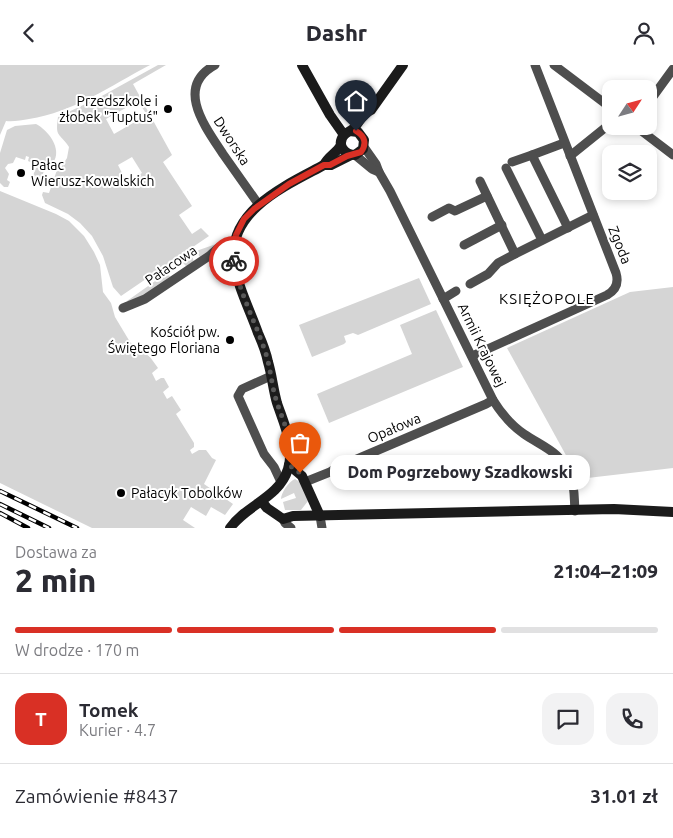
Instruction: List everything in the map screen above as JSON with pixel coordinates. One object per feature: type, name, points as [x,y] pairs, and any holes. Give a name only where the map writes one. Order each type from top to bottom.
[{"type":"main road","points":[[302,65],[330,115],[345,137],[344,151],[353,155]]},
{"type":"main road","points":[[230,528],[240,517],[262,502],[281,482],[289,465],[291,453],[264,349],[237,277],[234,248],[239,229],[244,219],[259,205],[289,184],[324,165],[330,165],[361,152],[365,125],[370,117],[371,110],[403,65]]},
{"type":"main road","points":[[324,165],[327,159],[337,152],[345,137],[365,113],[371,110]]},
{"type":"main road","points":[[345,137],[356,131],[363,141]]},
{"type":"main road","points":[[289,465],[300,473],[306,482],[320,516]]},
{"type":"main road","points":[[262,502],[267,509],[283,519],[293,516],[614,509],[673,511]]},
{"type":"street","name":"Dworska","points":[[215,65],[204,72],[196,85],[195,100],[198,112],[206,128],[259,205]]},
{"type":"street","name":"Zgoda","points":[[472,356],[607,295],[614,289],[618,278],[535,65]]},
{"type":"street","points":[[554,65],[602,101]]},
{"type":"street","points":[[658,90],[673,69]]},
{"type":"street","points":[[570,156],[602,130]]},
{"type":"street","points":[[647,135],[673,155]]},
{"type":"street","name":"Armii Krajowej","points":[[363,141],[390,191],[493,400],[514,427],[524,435],[550,449],[562,459],[573,484],[575,511]]},
{"type":"street","points":[[542,240],[509,165],[564,143]]},
{"type":"street","name":"Armii Krajowej","points":[[353,155],[379,172]]},
{"type":"street","points":[[532,155],[568,228]]},
{"type":"street","points":[[480,181],[516,254]]},
{"type":"street","points":[[432,217],[449,209],[455,211],[487,195]]},
{"type":"street","points":[[470,284],[488,275],[498,263],[593,215]]},
{"type":"street","points":[[464,245],[502,225]]},
{"type":"street","name":"Pałacowa","points":[[123,308],[145,299],[218,248],[234,248]]},
{"type":"street","points":[[444,299],[456,291]]},
{"type":"street","points":[[271,376],[242,389],[238,396],[264,455],[274,467],[281,482]]},
{"type":"street","name":"Opałowa","points":[[306,482],[493,400]]},
{"type":"street","points":[[320,516],[322,528]]},
{"type":"street","points":[[283,519],[291,528]]},
{"type":"shaded area","points":[[0,65],[150,65],[61,111],[29,119],[6,121],[0,135]]},
{"type":"shaded area","points":[[158,65],[166,65],[133,84],[172,155],[163,162],[192,206],[179,215],[192,234],[201,228],[209,236],[121,296],[113,287],[103,256],[92,236],[68,214],[45,203],[42,195],[43,192],[49,193],[57,170],[59,171],[67,158],[69,147],[58,132],[58,117],[100,97]],"holes":[[[138,101],[147,115],[114,134],[106,119]],[[132,157],[142,173],[127,183],[118,165]]]},
{"type":"shaded area","points":[[36,124],[53,141],[56,158],[45,169],[38,184],[31,181],[37,165],[28,161],[29,157],[26,156],[25,160],[16,157],[13,163],[8,164],[5,168],[9,174],[7,180],[10,182],[8,187],[4,187],[0,183],[0,153],[7,130],[15,126]]},
{"type":"shaded area","points":[[0,191],[56,214],[69,221],[84,236],[100,265],[103,292],[111,303],[115,317],[130,342],[150,357],[158,368],[152,373],[156,381],[164,378],[169,387],[163,392],[167,399],[172,396],[181,410],[176,414],[194,443],[194,447],[190,450],[192,454],[199,450],[206,450],[216,460],[204,484],[233,504],[225,515],[211,507],[206,516],[191,507],[183,520],[195,528],[92,528],[0,483]]},
{"type":"shaded area","points":[[216,244],[200,257],[197,253],[192,256],[194,262],[187,267],[183,263],[168,273],[170,277],[149,293],[131,302],[127,301],[199,250]]},
{"type":"shaded area","points":[[419,278],[431,304],[358,335],[353,333],[344,336],[346,342],[344,344],[312,357],[299,325]]},
{"type":"shaded area","points":[[673,287],[673,468],[579,479],[507,348],[630,292]]},
{"type":"shaded area","points":[[436,310],[463,367],[329,423],[317,394],[412,354],[400,325]]},
{"type":"shaded area","points":[[295,479],[300,482],[308,501],[301,510],[285,510],[283,502],[296,498],[294,493],[281,499],[281,497],[288,485]]},
{"type":"railway","points":[[0,491],[77,528]]},
{"type":"railway","points":[[0,504],[49,528]]},
{"type":"railway","points":[[0,513],[28,528]]},
{"type":"way so far","points":[[234,261],[244,298],[268,361],[275,395],[287,431],[291,453],[289,465],[300,473]]},
{"type":"place","name":"Przedszkole i żłobek \"Tuptuś\"","points":[[168,109]]},
{"type":"place","name":"Pałac Wierusz-Kowalskich","points":[[21,173]]},
{"type":"place","name":"Kościół pw. Świętego Floriana","points":[[230,340]]},
{"type":"place","name":"Dom Pogrzebowy Szadkowski","points":[[300,473]]},
{"type":"place","name":"Pałacyk Tobolków","points":[[121,493]]},
{"type":"district","name":"KSIĘŻOPOLE","points":[[547,298]]},
{"type":"route","points":[[234,261],[236,235],[244,219],[259,205],[289,184],[324,165],[330,165],[347,156],[361,152],[365,144],[362,135],[356,131]]}]
